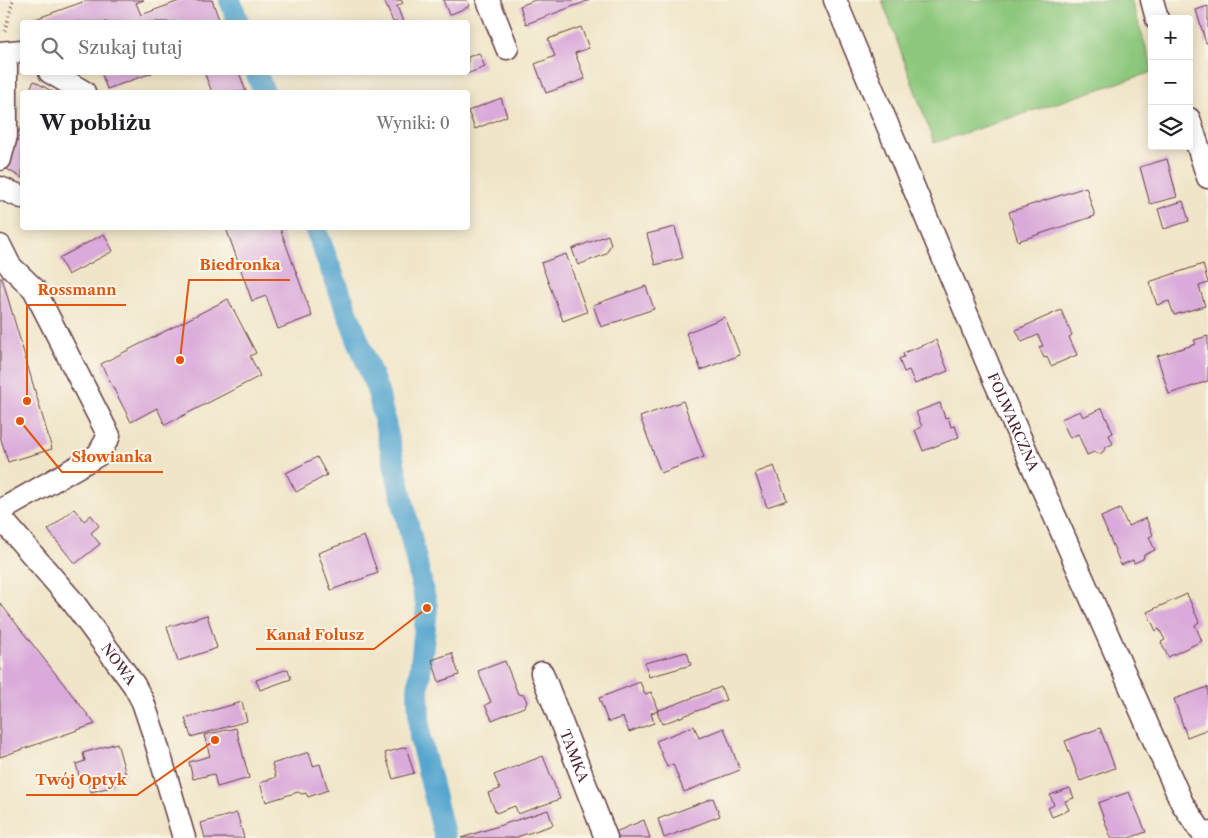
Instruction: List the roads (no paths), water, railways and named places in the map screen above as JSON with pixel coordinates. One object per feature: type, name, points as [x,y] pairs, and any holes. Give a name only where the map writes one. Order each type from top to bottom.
[{"type":"street","points":[[488,0],[507,48]]},
{"type":"street","name":"FOLWARCZNA","points":[[834,0],[994,379],[1182,803],[1200,830],[1208,833]]},
{"type":"street","points":[[1152,0],[1157,15]]},
{"type":"street","points":[[0,159],[6,136],[6,57],[20,51]]},
{"type":"street","points":[[55,75],[81,90]]},
{"type":"street","points":[[79,75],[90,81],[99,90]]},
{"type":"street","points":[[1193,131],[1208,178]]},
{"type":"street","points":[[0,188],[20,196]]},
{"type":"street","points":[[0,246],[10,266],[34,289],[109,436],[98,455],[0,511]]},
{"type":"street","name":"NOWA","points":[[0,517],[73,602],[134,686],[143,702],[153,732],[184,838]]},
{"type":"street","name":"TAMKA","points":[[542,673],[606,838]]},
{"type":"waterway","points":[[230,0],[237,20]]},
{"type":"waterway","points":[[257,75],[263,90]]},
{"type":"waterway","points":[[316,230],[378,392],[427,608],[418,691],[420,738],[445,838]]},
{"type":"place","name":"Biedronka","points":[[180,360]]},
{"type":"place","name":"Rossmann","points":[[27,401]]},
{"type":"place","name":"Słowianka","points":[[20,421]]},
{"type":"place","name":"Kanał Folusz","points":[[427,608]]},
{"type":"place","name":"Twój Optyk","points":[[215,740]]}]
